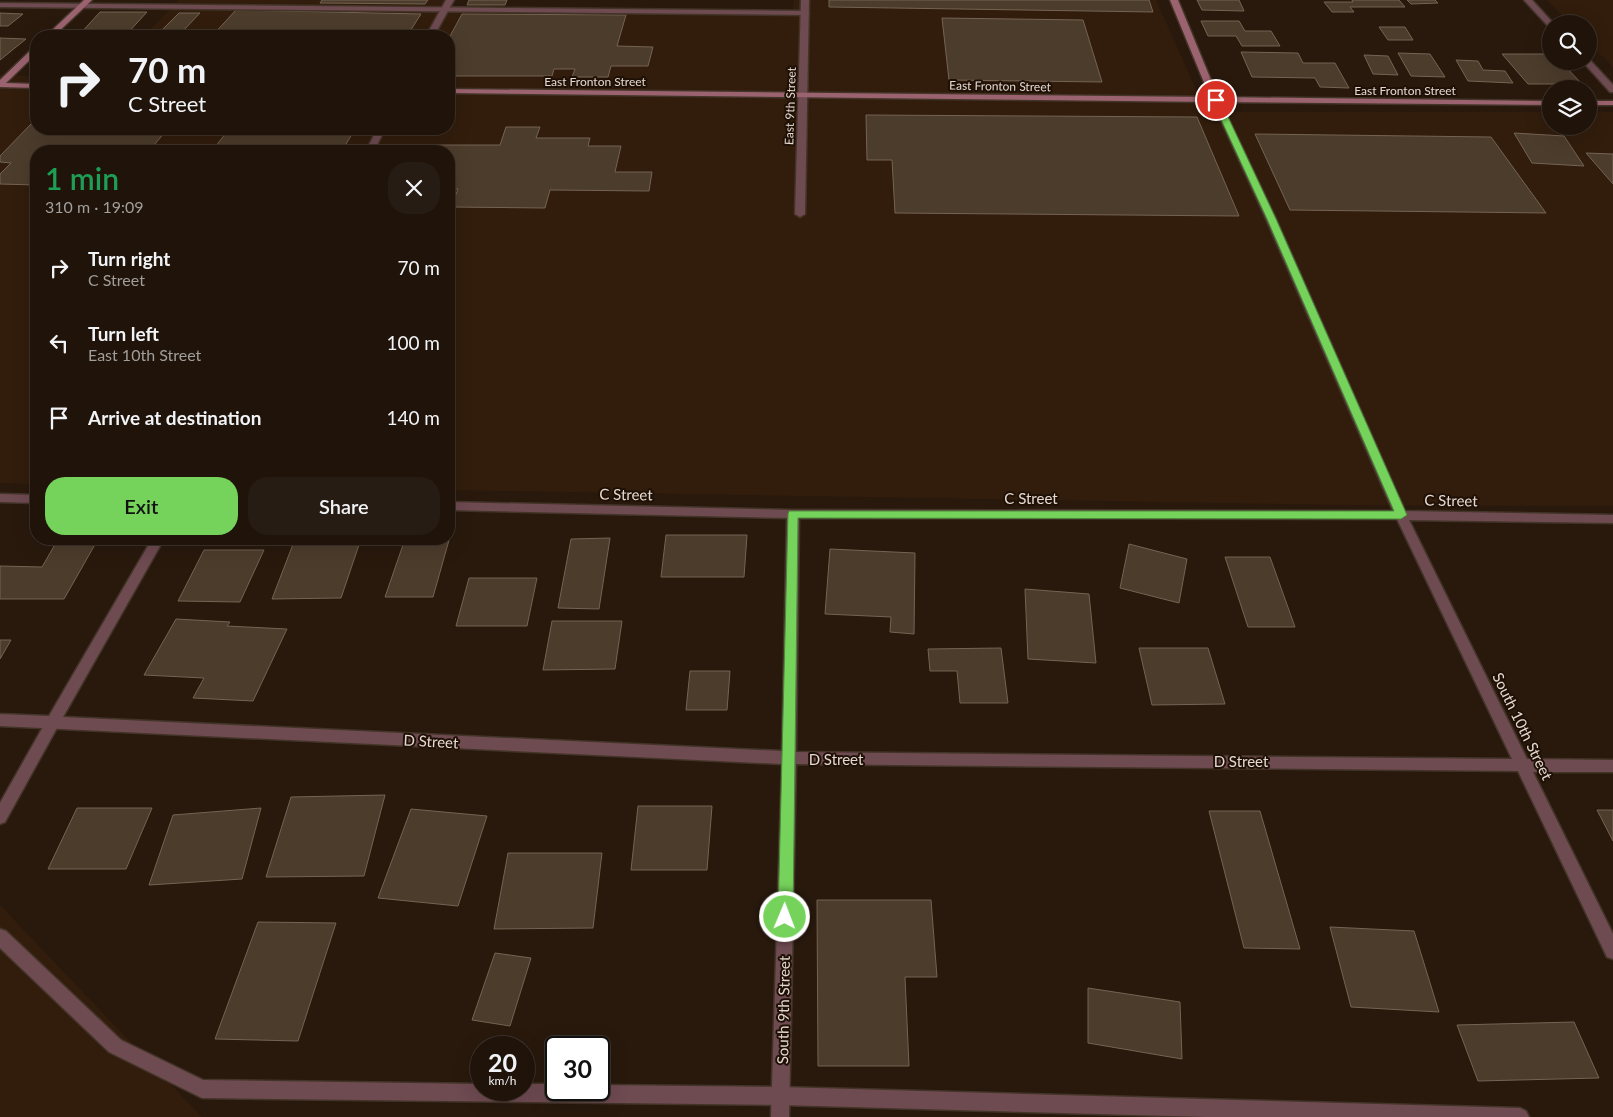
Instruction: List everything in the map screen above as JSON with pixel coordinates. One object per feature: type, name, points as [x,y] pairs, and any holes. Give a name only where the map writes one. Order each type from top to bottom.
[{"type":"main road","points":[[1174,0],[1216,100]]},
{"type":"main road","points":[[56,30],[85,3]]},
{"type":"main road","points":[[0,85],[30,56]]},
{"type":"main road","points":[[0,85],[30,86]]},
{"type":"main road","name":"East Fronton Street","points":[[455,91],[1542,103]]},
{"type":"main road","points":[[1597,103],[1613,103]]},
{"type":"street","points":[[433,30],[450,0]]},
{"type":"street","name":"East 9th Street","points":[[800,214],[805,0]]},
{"type":"street","points":[[1528,0],[1542,15]]},
{"type":"street","points":[[0,5],[85,3],[805,13]]},
{"type":"street","points":[[1594,70],[1613,90]]},
{"type":"street","name":"South 10th Street","points":[[1216,100],[1271,219],[1401,515],[1613,951]]},
{"type":"street","points":[[0,498],[30,499]]},
{"type":"street","name":"C Street","points":[[455,506],[793,514],[1401,515],[1613,519]]},
{"type":"street","name":"South 9th Street","points":[[780,1117],[793,514]]},
{"type":"street","points":[[0,817],[155,545]]},
{"type":"street","name":"D Street","points":[[0,720],[789,758],[1613,766]]},
{"type":"street","points":[[0,937],[115,1046],[202,1089],[781,1096],[1520,1117]]},
{"type":"shaded area","points":[[179,0],[450,0],[445,9],[793,12],[794,0],[1156,0],[1206,112],[1542,112],[1542,135],[1597,135],[1597,112],[1613,112],[1613,506],[1352,505],[455,490],[455,145],[30,145],[30,484],[0,483],[0,75],[30,76],[30,135],[455,135],[455,30],[150,30]]},
{"type":"shaded area","points":[[1547,0],[1613,0],[1613,67],[1597,51],[1597,15],[1561,15]]},
{"type":"shaded area","points":[[0,905],[202,1117],[0,1117]]},
{"type":"building","points":[[322,0],[428,0],[425,4],[320,3]]},
{"type":"building","points":[[469,0],[507,0],[505,5],[467,5]]},
{"type":"building","points":[[829,0],[1149,0],[1153,12],[829,7]]},
{"type":"building","points":[[1197,0],[1239,0],[1244,11],[1202,10]]},
{"type":"building","points":[[1352,0],[1399,0],[1405,7],[1350,7],[1354,12],[1332,12],[1324,2],[1353,2]]},
{"type":"building","points":[[1407,0],[1435,0],[1438,3],[1411,4]]},
{"type":"building","points":[[236,10],[421,14],[411,30],[218,30]]},
{"type":"building","points":[[100,12],[147,12],[131,30],[84,30]]},
{"type":"building","points":[[0,13],[23,14],[8,26],[0,26]]},
{"type":"building","points":[[179,13],[200,13],[184,30],[162,30]]},
{"type":"building","points":[[462,14],[626,15],[617,46],[653,47],[648,66],[611,66],[608,77],[572,77],[575,69],[554,69],[552,76],[455,76],[455,30],[453,30]]},
{"type":"building","points":[[942,18],[1083,20],[1102,82],[949,80]]},
{"type":"building","points":[[1201,21],[1239,21],[1245,31],[1271,31],[1280,46],[1242,46],[1236,36],[1208,36]]},
{"type":"building","points":[[1379,27],[1405,27],[1413,40],[1388,40]]},
{"type":"building","points":[[0,38],[26,39],[0,60]]},
{"type":"building","points":[[1241,52],[1298,53],[1303,63],[1335,63],[1349,88],[1320,87],[1315,78],[1252,77]]},
{"type":"building","points":[[1398,53],[1430,54],[1445,77],[1411,76]]},
{"type":"building","points":[[1502,54],[1542,54],[1542,70],[1569,70],[1578,80],[1542,80],[1542,84],[1528,84]]},
{"type":"building","points":[[1364,55],[1388,56],[1398,75],[1373,74]]},
{"type":"building","points":[[1456,60],[1478,61],[1483,70],[1505,71],[1513,83],[1468,81]]},
{"type":"building","points":[[866,115],[1197,117],[1239,216],[895,213],[892,160],[867,160]]},
{"type":"building","points":[[30,125],[30,135],[163,135],[154,145],[30,145],[30,185],[0,184],[0,174],[11,163],[0,162],[0,156]]},
{"type":"building","points":[[506,127],[540,127],[536,138],[590,138],[588,146],[621,146],[615,172],[652,172],[649,191],[550,190],[545,208],[455,207],[455,197],[458,189],[455,189],[455,145],[500,145]]},
{"type":"building","points":[[1514,133],[1564,136],[1584,166],[1532,163]]},
{"type":"building","points":[[1255,134],[1491,137],[1546,213],[1290,210]]},
{"type":"building","points":[[224,135],[351,135],[346,145],[217,145]]},
{"type":"building","points":[[1586,153],[1613,154],[1613,184]]},
{"type":"building","points":[[666,535],[747,535],[744,577],[661,577]]},
{"type":"building","points":[[610,538],[599,609],[558,608],[571,539]]},
{"type":"building","points":[[1129,544],[1187,559],[1179,603],[1120,588]]},
{"type":"building","points":[[55,545],[95,545],[64,599],[0,599],[0,566],[42,567]]},
{"type":"building","points":[[293,545],[359,545],[341,598],[272,599]]},
{"type":"building","points":[[403,545],[448,545],[433,597],[385,597]]},
{"type":"building","points":[[830,549],[915,553],[914,634],[890,632],[891,617],[825,614]]},
{"type":"building","points":[[204,550],[264,550],[240,602],[178,601]]},
{"type":"building","points":[[1225,557],[1270,557],[1295,627],[1248,627]]},
{"type":"building","points":[[469,578],[537,578],[527,626],[456,626]]},
{"type":"building","points":[[1025,589],[1089,594],[1096,663],[1028,659]]},
{"type":"building","points":[[176,619],[230,622],[227,626],[287,629],[253,701],[193,698],[204,678],[144,675]]},
{"type":"building","points":[[552,621],[622,621],[615,669],[543,670]]},
{"type":"building","points":[[0,640],[11,640],[0,659]]},
{"type":"building","points":[[1001,648],[1008,703],[960,703],[957,671],[930,671],[928,649]]},
{"type":"building","points":[[1139,648],[1208,648],[1225,704],[1152,705]]},
{"type":"building","points":[[690,671],[730,671],[727,710],[686,710]]},
{"type":"building","points":[[385,795],[364,876],[266,877],[291,797]]},
{"type":"building","points":[[638,806],[712,806],[707,870],[631,870]]},
{"type":"building","points":[[77,808],[152,808],[126,869],[48,869]]},
{"type":"building","points":[[261,808],[242,879],[149,885],[173,815]]},
{"type":"building","points":[[411,809],[487,816],[458,906],[378,898]]},
{"type":"building","points":[[1597,810],[1613,810],[1613,841]]},
{"type":"building","points":[[1209,811],[1260,811],[1300,949],[1244,948]]},
{"type":"building","points":[[508,853],[602,853],[593,928],[494,929]]},
{"type":"building","points":[[817,900],[931,900],[937,977],[905,977],[909,1066],[818,1066]]},
{"type":"building","points":[[258,922],[336,923],[298,1041],[215,1039]]},
{"type":"building","points":[[1330,927],[1414,931],[1439,1012],[1351,1007]]},
{"type":"building","points":[[495,953],[531,958],[510,1026],[472,1020]]},
{"type":"building","points":[[1088,988],[1180,1002],[1182,1059],[1088,1043]]},
{"type":"building","points":[[1574,1022],[1599,1078],[1478,1081],[1457,1025]]},
{"type":"route","points":[[785,917],[793,514],[1401,515],[1271,219],[1216,100]]}]
